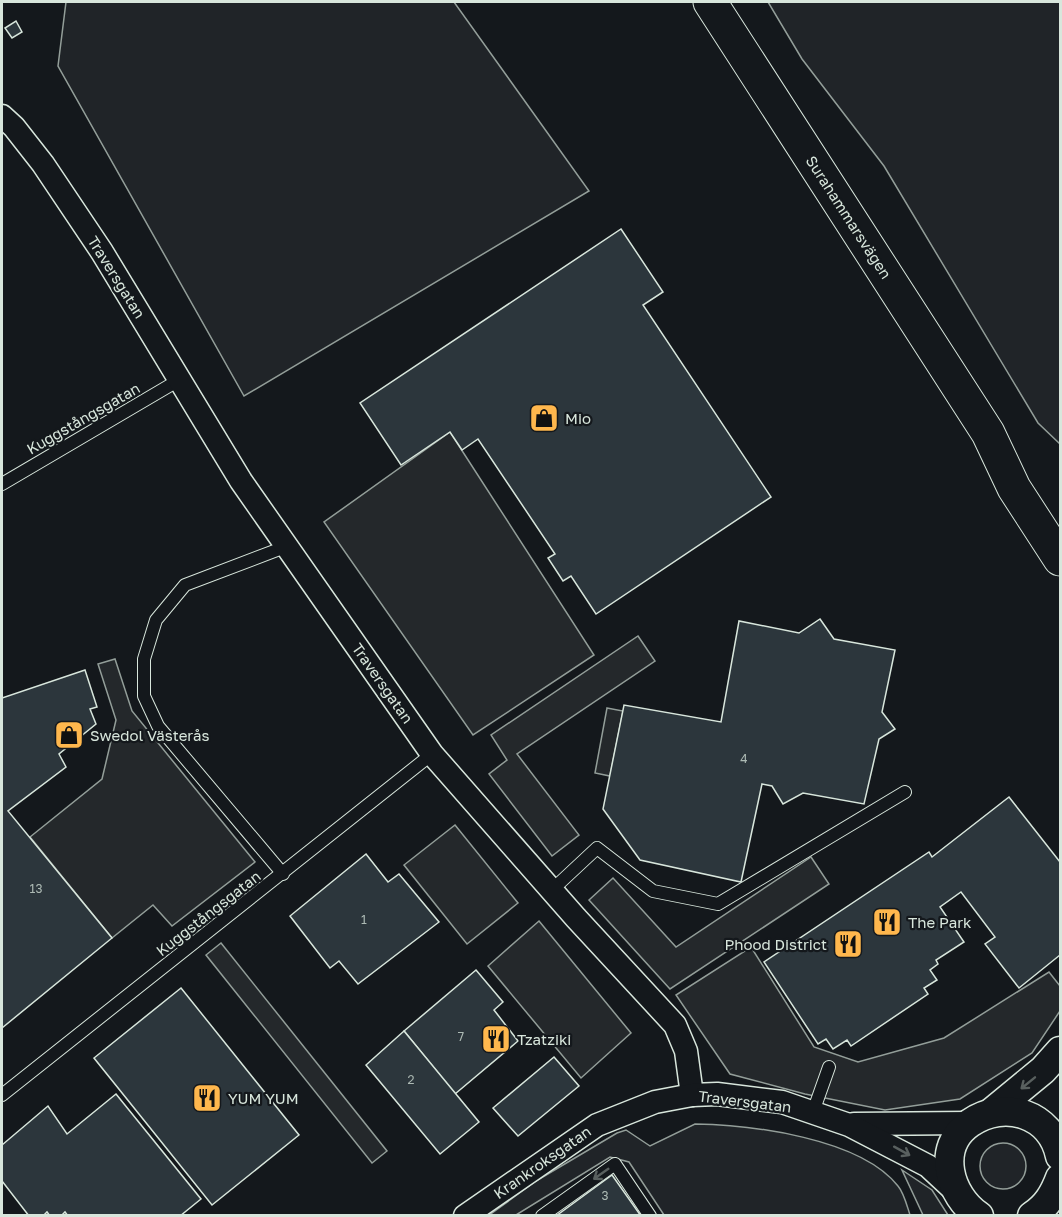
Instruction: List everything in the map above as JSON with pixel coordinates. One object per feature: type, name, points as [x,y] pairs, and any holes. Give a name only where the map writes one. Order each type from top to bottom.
[{"type":"main road","name":"Surahammarsvägen","points":[[710,2],[988,433],[1014,488],[1060,559]]},
{"type":"main road","name":"Surahammarsvägen","points":[[988,433],[1060,516]]},
{"type":"street","name":"Traversgatan","points":[[2,116],[14,127],[43,164],[89,232],[241,481],[432,754],[675,1025],[686,1051],[692,1095],[717,1094],[782,1102],[849,1125],[928,1166],[968,1208]]},
{"type":"street","points":[[968,1208],[951,1178],[951,1155],[959,1134],[1043,1070],[1060,1051]]},
{"type":"street","name":"Krankroksgatan","points":[[465,1215],[597,1125],[655,1102],[692,1095]]},
{"type":"street","points":[[981,1118],[1007,1110],[1035,1118],[1055,1139],[1060,1153]]},
{"type":"street","name":"Traversgatan","points":[[849,1125],[981,1118]]},
{"type":"street","points":[[1034,1215],[1046,1205],[1055,1192],[1060,1178]]},
{"type":"lane","name":"Kuggstångsgatan","points":[[2,484],[179,380]]},
{"type":"lane","points":[[283,874],[158,726],[144,696],[144,659],[156,620],[185,585],[285,547]]},
{"type":"lane","name":"Kuggstångsgatan","points":[[2,1095],[432,754]]},
{"type":"lane","points":[[552,890],[597,848],[653,891],[718,904],[905,792]]},
{"type":"lane","points":[[813,1112],[829,1067]]},
{"type":"lane","points":[[542,1215],[615,1164],[650,1215]]},
{"type":"shaded area","points":[[66,2],[454,2],[589,191],[244,396],[58,66]]},
{"type":"shaded area","points":[[768,2],[1060,2],[1060,444],[1038,423],[884,166],[802,59]]},
{"type":"shaded area","points":[[450,432],[594,655],[473,735],[324,522]]},
{"type":"shaded area","points":[[638,636],[655,661],[517,754],[579,835],[552,856],[489,774],[507,760],[491,735]]},
{"type":"shaded area","points":[[115,659],[132,711],[255,862],[172,926],[153,905],[112,938],[30,837],[102,779],[116,720],[98,664]]},
{"type":"shaded area","points":[[607,708],[623,711],[610,776],[595,773]]},
{"type":"shaded area","points":[[455,825],[518,903],[467,944],[404,865]]},
{"type":"shaded area","points":[[811,857],[829,884],[670,989],[589,900],[613,878],[676,947]]},
{"type":"shaded area","points":[[539,921],[631,1033],[581,1078],[488,966]]},
{"type":"shaded area","points":[[221,943],[387,1151],[372,1163],[206,955]]},
{"type":"shaded area","points":[[751,947],[814,1047],[858,1062],[944,1038],[1049,972],[1060,986],[1060,1011],[1032,1053],[960,1099],[885,1110],[805,1094],[730,1074],[676,995]]},
{"type":"shaded area","points":[[695,1124],[774,1131],[804,1137],[858,1156],[881,1170],[898,1186],[910,1215],[664,1215],[629,1162],[610,1157],[516,1215],[488,1216],[536,1181],[617,1133],[626,1130],[650,1146]]},
{"type":"shaded area","points":[[1003,1143],[1019,1150],[1026,1166],[1019,1182],[1003,1189],[987,1182],[980,1166],[987,1150]]},
{"type":"shaded area","points":[[902,1170],[932,1190],[948,1215],[923,1215]]},
{"type":"building","points":[[16,21],[22,32],[12,38],[5,28]]},
{"type":"building","name":"Mio","points":[[621,229],[663,292],[643,305],[771,497],[596,614],[571,576],[563,581],[548,558],[555,554],[478,439],[462,450],[450,432],[401,465],[360,403]]},
{"type":"building","points":[[820,619],[834,639],[895,650],[882,712],[895,729],[879,739],[864,804],[803,793],[783,804],[772,786],[762,784],[741,882],[640,860],[603,809],[624,705],[721,722],[739,621],[799,633]]},
{"type":"building","points":[[85,670],[97,707],[90,709],[96,724],[59,754],[66,767],[8,811],[112,938],[2,1028],[2,698]]},
{"type":"building","name":"The Park","points":[[1009,797],[1060,862],[1060,955],[1019,988],[985,944],[995,937],[961,892],[940,907],[964,942],[936,960],[938,964],[930,970],[937,980],[924,988],[928,994],[851,1046],[847,1040],[833,1049],[826,1039],[818,1044],[764,962],[929,852],[932,857]]},
{"type":"building","points":[[366,854],[388,882],[399,874],[439,922],[358,984],[339,961],[330,968],[290,916]]},
{"type":"building","points":[[476,970],[503,1002],[494,1010],[518,1041],[455,1094],[404,1031]]},
{"type":"building","points":[[181,988],[299,1135],[212,1205],[94,1058]]},
{"type":"building","points":[[404,1031],[479,1122],[440,1154],[366,1065]]},
{"type":"building","points":[[554,1057],[579,1086],[518,1136],[493,1108]]},
{"type":"building","points":[[116,1094],[201,1199],[180,1216],[68,1216],[65,1212],[61,1216],[50,1216],[47,1212],[43,1216],[29,1216],[2,1181],[2,1145],[48,1106],[67,1134]]},
{"type":"building","points":[[612,1175],[641,1216],[556,1216]]},
{"type":"place","name":"Mio","points":[[544,418]]},
{"type":"place","name":"Swedol Västerås","points":[[69,735]]},
{"type":"place","name":"The Park","points":[[887,922]]},
{"type":"place","name":"Phood District","points":[[848,944]]},
{"type":"place","name":"Tzatziki","points":[[496,1039]]},
{"type":"place","name":"YUM YUM","points":[[207,1098]]}]
